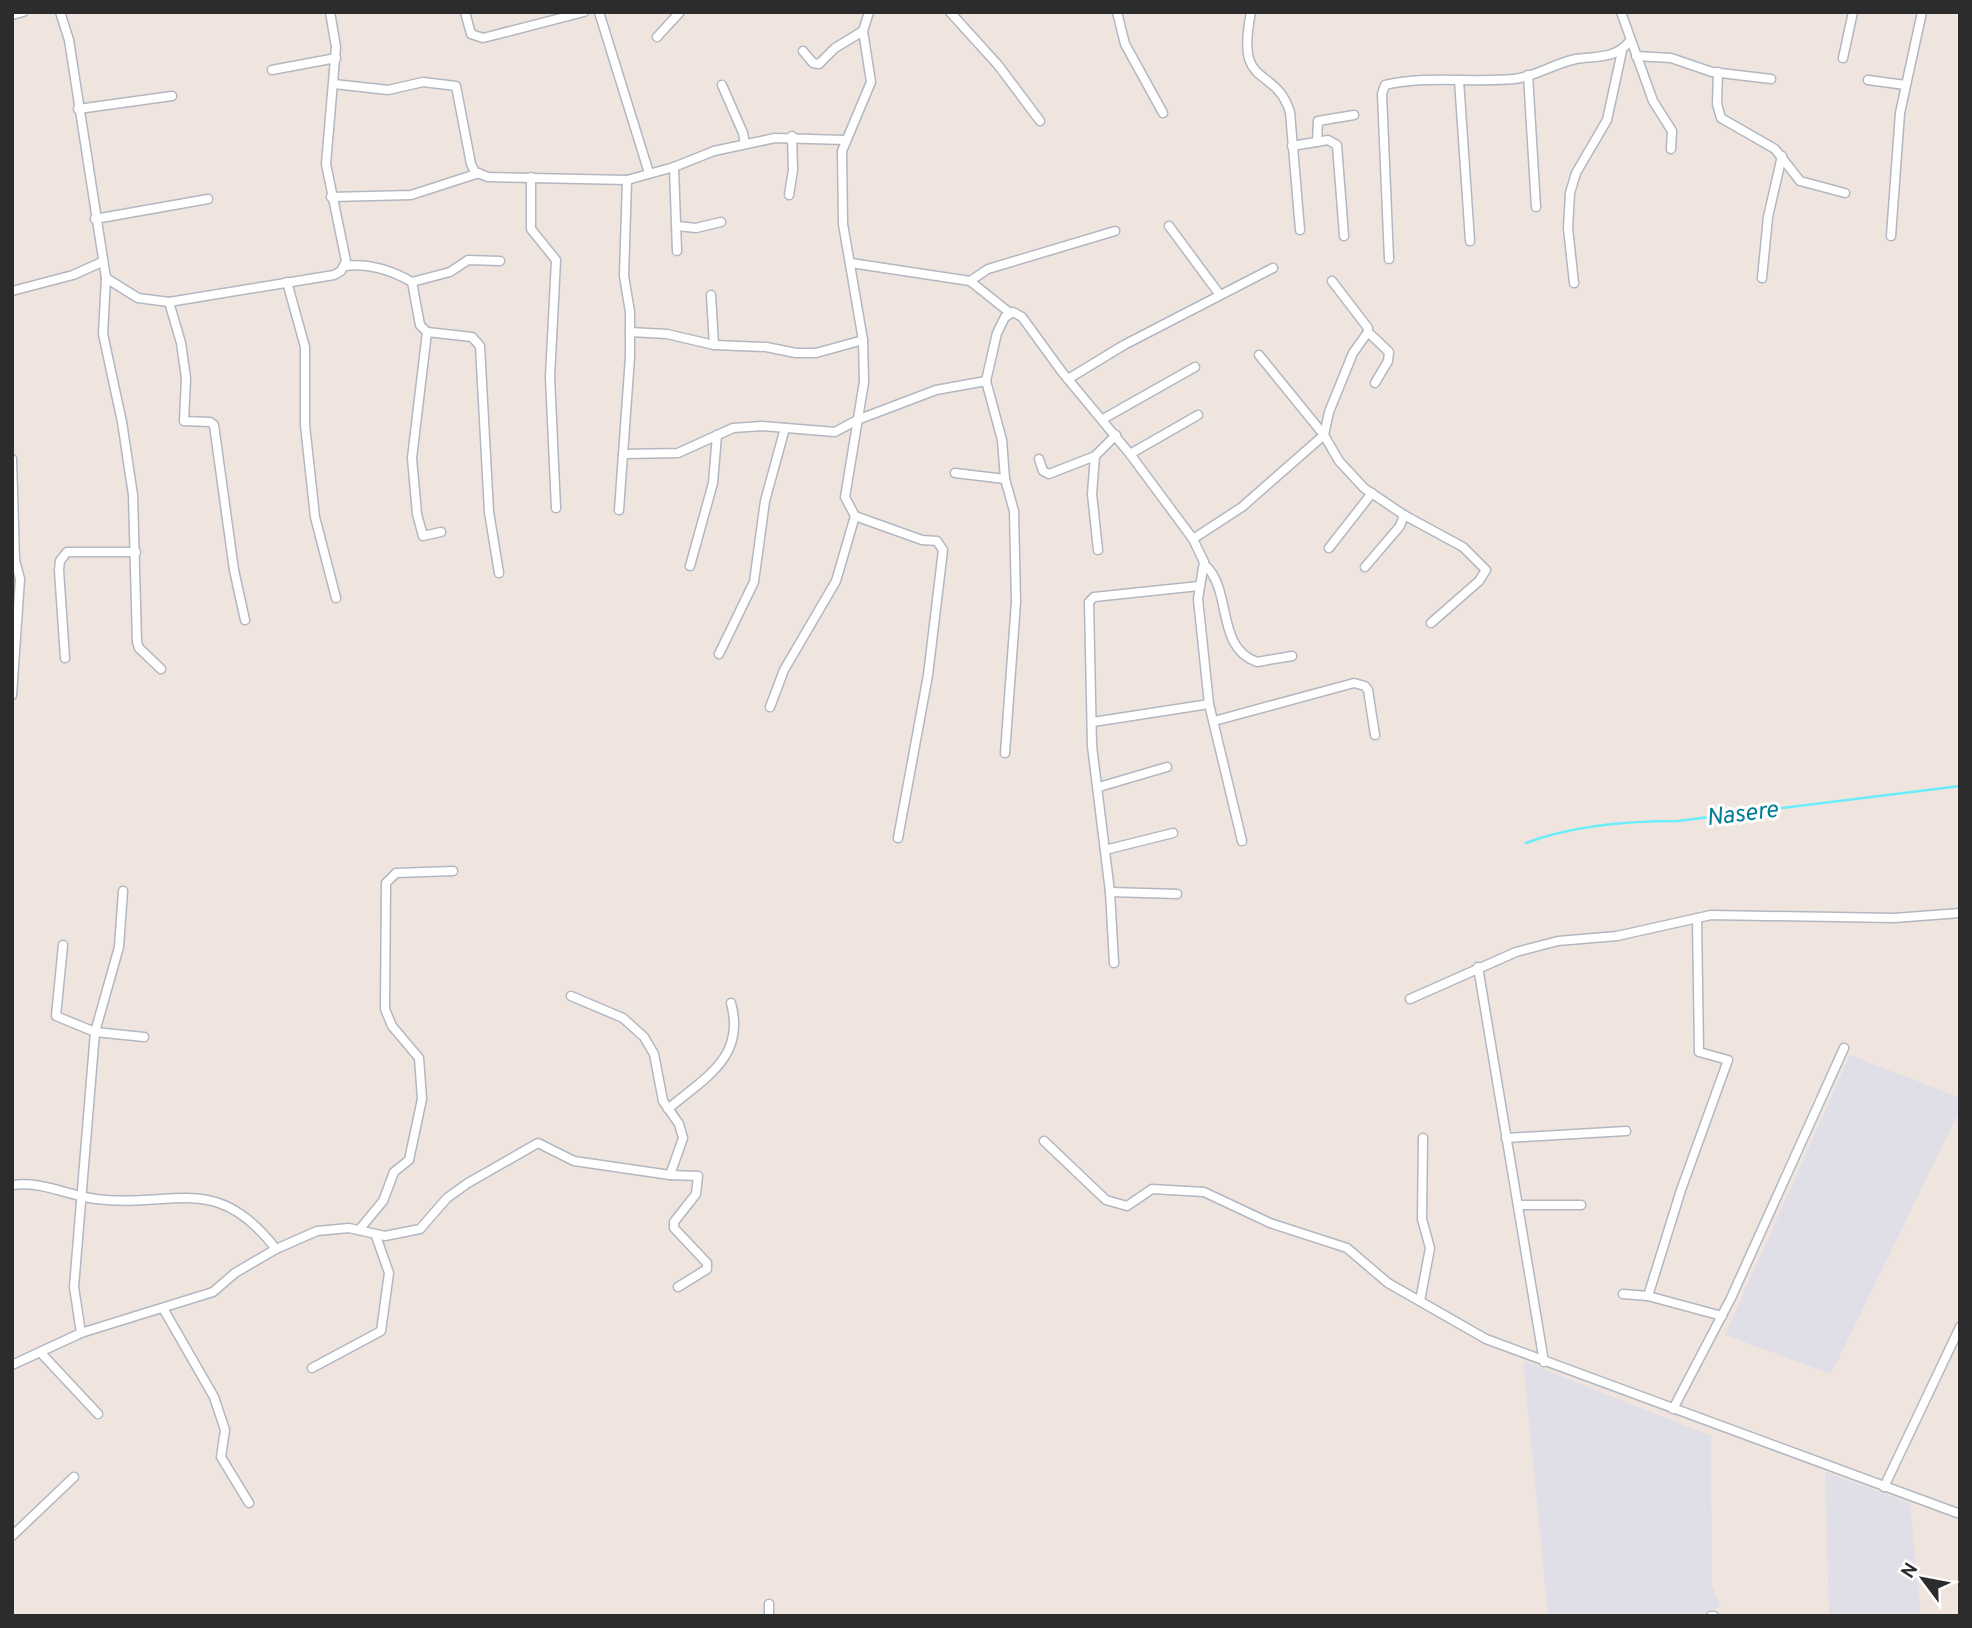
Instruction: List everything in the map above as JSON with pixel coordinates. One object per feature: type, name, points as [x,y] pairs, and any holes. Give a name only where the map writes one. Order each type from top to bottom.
[{"type":"street","points":[[12,15],[23,12]]},
{"type":"street","points":[[60,12],[69,40],[106,278],[103,334],[117,394],[134,495],[137,642],[139,648],[161,669]]},
{"type":"street","points":[[330,12],[335,31],[336,58],[326,164],[341,234],[344,266]]},
{"type":"street","points":[[465,12],[471,34],[484,37],[584,12]]},
{"type":"street","points":[[599,12],[649,173]]},
{"type":"street","points":[[657,37],[680,12]]},
{"type":"street","points":[[869,12],[863,31],[871,82],[842,151],[843,212],[863,340],[864,382],[845,497],[855,516],[922,540],[937,541],[943,546],[928,675],[898,838]]},
{"type":"street","points":[[950,12],[998,65],[1040,121]]},
{"type":"street","points":[[1116,12],[1125,44],[1163,113]]},
{"type":"street","points":[[1251,12],[1246,39],[1249,64],[1286,100],[1300,230]]},
{"type":"street","points":[[1621,12],[1653,101],[1672,131],[1671,149]]},
{"type":"street","points":[[1843,58],[1853,12]]},
{"type":"street","points":[[1891,236],[1900,113],[1922,12]]},
{"type":"street","points":[[803,51],[813,63],[819,64],[835,48],[863,31]]},
{"type":"street","points":[[1574,283],[1568,228],[1570,193],[1576,173],[1606,120],[1622,51],[1630,41]]},
{"type":"street","points":[[1389,259],[1383,88],[1393,83],[1514,79],[1574,60],[1622,51]]},
{"type":"street","points":[[1636,55],[1671,58],[1718,72],[1771,79]]},
{"type":"street","points":[[272,70],[336,58]]},
{"type":"street","points":[[1718,72],[1717,104],[1720,116],[1782,156],[1800,181],[1845,193]]},
{"type":"street","points":[[1528,75],[1536,207]]},
{"type":"street","points":[[1459,80],[1470,241]]},
{"type":"street","points":[[1868,80],[1905,85]]},
{"type":"street","points":[[334,84],[388,90],[422,82],[456,86],[471,164],[479,173],[488,177],[627,180],[674,167],[714,151],[745,144],[792,136],[845,140]]},
{"type":"street","points":[[722,85],[745,144]]},
{"type":"street","points":[[78,109],[172,96]]},
{"type":"street","points":[[1317,142],[1318,121],[1354,115]]},
{"type":"street","points":[[789,195],[793,170],[792,136]]},
{"type":"street","points":[[1293,146],[1332,140],[1337,145],[1344,236]]},
{"type":"street","points":[[1762,278],[1768,217],[1782,156]]},
{"type":"street","points":[[674,167],[677,251]]},
{"type":"street","points":[[331,197],[411,195],[479,173]]},
{"type":"street","points":[[531,177],[531,229],[556,260],[550,377],[556,508]]},
{"type":"street","points":[[619,510],[630,332],[624,276],[627,180]]},
{"type":"street","points":[[95,219],[208,199]]},
{"type":"street","points":[[677,226],[696,228],[721,222]]},
{"type":"street","points":[[1169,226],[1220,295]]},
{"type":"street","points":[[970,281],[988,269],[1115,231]]},
{"type":"street","points":[[106,278],[138,299],[169,302],[334,275],[344,266],[360,264],[397,274],[412,282],[450,272],[468,260],[500,261]]},
{"type":"street","points":[[12,290],[73,275],[102,262]]},
{"type":"street","points":[[851,264],[970,281],[1010,313],[1022,317],[1068,379],[1116,435],[1193,538],[1205,565],[1217,579],[1226,622],[1232,638],[1244,655],[1257,662],[1292,656]]},
{"type":"street","points":[[1068,379],[1124,345],[1273,268]]},
{"type":"street","points":[[1332,281],[1368,328],[1368,332],[1389,352],[1388,361],[1375,383]]},
{"type":"street","points":[[287,282],[304,347],[305,425],[315,517],[336,597]]},
{"type":"street","points":[[412,282],[420,325],[427,332],[472,337],[480,346],[489,512],[499,573]]},
{"type":"street","points":[[711,295],[714,345]]},
{"type":"street","points":[[169,302],[181,343],[186,378],[184,421],[210,422],[214,425],[234,570],[245,620]]},
{"type":"street","points":[[1005,754],[1016,602],[1014,511],[1005,479],[1002,440],[986,381],[998,333],[1010,313]]},
{"type":"street","points":[[427,332],[412,458],[419,531],[428,537],[441,532]]},
{"type":"street","points":[[630,332],[667,334],[714,345],[816,353],[863,340]]},
{"type":"street","points":[[1193,538],[1242,507],[1324,435],[1329,412],[1353,354],[1368,332]]},
{"type":"street","points":[[1259,355],[1324,435],[1339,461],[1371,493],[1463,547],[1486,570],[1479,581],[1431,622]]},
{"type":"street","points":[[1103,419],[1195,367]]},
{"type":"street","points":[[623,454],[678,453],[733,428],[835,432],[857,420],[936,390],[986,381]]},
{"type":"street","points":[[1130,454],[1198,415]]},
{"type":"street","points":[[719,654],[754,582],[765,501],[785,428]]},
{"type":"street","points":[[690,566],[711,494],[717,435]]},
{"type":"street","points":[[1039,459],[1046,474],[1095,456],[1116,435]]},
{"type":"street","points":[[1095,456],[1092,494],[1098,550]]},
{"type":"street","points":[[12,459],[15,560],[20,579],[12,695]]},
{"type":"street","points":[[955,472],[1005,479]]},
{"type":"street","points":[[1329,548],[1371,493]]},
{"type":"street","points":[[1365,568],[1400,526],[1405,515]]},
{"type":"street","points":[[770,707],[784,670],[836,581],[855,516]]},
{"type":"street","points":[[65,658],[60,569],[62,556],[67,552],[136,552]]},
{"type":"street","points":[[1205,565],[1199,586],[1209,704],[1242,841]]},
{"type":"street","points":[[1114,963],[1110,892],[1093,746],[1090,599],[1199,586]]},
{"type":"street","points":[[1214,721],[1354,683],[1365,686],[1368,690],[1375,735]]},
{"type":"street","points":[[1093,722],[1209,704]]},
{"type":"street","points":[[1099,787],[1167,767]]},
{"type":"street","points":[[1105,850],[1173,833]]},
{"type":"street","points":[[359,1230],[383,1201],[394,1172],[409,1160],[422,1099],[419,1058],[392,1026],[385,1009],[386,883],[396,873],[453,871]]},
{"type":"street","points":[[81,1333],[74,1287],[83,1195],[86,1114],[95,1032],[119,947],[122,891]]},
{"type":"street","points":[[1110,892],[1177,894]]},
{"type":"street","points":[[1410,999],[1516,952],[1558,942],[1617,936],[1711,915],[1894,918],[1960,913]]},
{"type":"street","points":[[1648,1296],[1681,1190],[1728,1060],[1699,1052],[1697,918]]},
{"type":"street","points":[[63,945],[56,1016],[95,1032],[144,1037]]},
{"type":"street","points":[[1478,967],[1544,1362]]},
{"type":"street","points":[[571,996],[623,1018],[644,1037],[654,1054],[660,1091],[679,1124],[683,1138],[670,1175]]},
{"type":"street","points":[[668,1109],[722,1064],[735,1029],[731,1003]]},
{"type":"street","points":[[1673,1409],[1722,1316],[1844,1048]]},
{"type":"street","points":[[1506,1138],[1626,1132]]},
{"type":"street","points":[[1420,1301],[1430,1248],[1422,1219],[1423,1138]]},
{"type":"street","points":[[1044,1141],[1106,1200],[1127,1206],[1152,1189],[1204,1192],[1270,1223],[1347,1248],[1388,1283],[1486,1339],[1960,1514]]},
{"type":"street","points":[[12,1365],[81,1333],[213,1293],[235,1273],[276,1249],[331,1227],[359,1230],[376,1236],[420,1229],[447,1198],[468,1182],[538,1143],[565,1158],[670,1175],[698,1175],[696,1194],[674,1222],[674,1228],[707,1264],[705,1273],[678,1287]]},
{"type":"street","points":[[12,1185],[48,1185],[83,1195],[112,1199],[176,1196],[213,1201],[249,1222],[276,1249]]},
{"type":"street","points":[[1518,1205],[1581,1205]]},
{"type":"street","points":[[312,1368],[379,1333],[383,1326],[389,1273],[376,1236]]},
{"type":"street","points":[[1623,1294],[1648,1296],[1722,1316]]},
{"type":"street","points":[[164,1310],[218,1407],[225,1430],[221,1457],[249,1503]]},
{"type":"street","points":[[1884,1487],[1960,1327]]},
{"type":"street","points":[[41,1353],[99,1414]]},
{"type":"street","points":[[12,1536],[74,1477]]},
{"type":"street","points":[[768,1604],[769,1616]]},
{"type":"shaded area","points":[[1850,1055],[1960,1098],[1960,1110],[1831,1374],[1725,1335]]},
{"type":"shaded area","points":[[1523,1361],[1711,1436],[1712,1586],[1721,1606],[1698,1616],[1548,1616]]},
{"type":"shaded area","points":[[1825,1472],[1910,1503],[1921,1616],[1829,1616]]},
{"type":"waterway","name":"Nasere","points":[[1526,843],[1601,825],[1678,821],[1960,786]]}]
